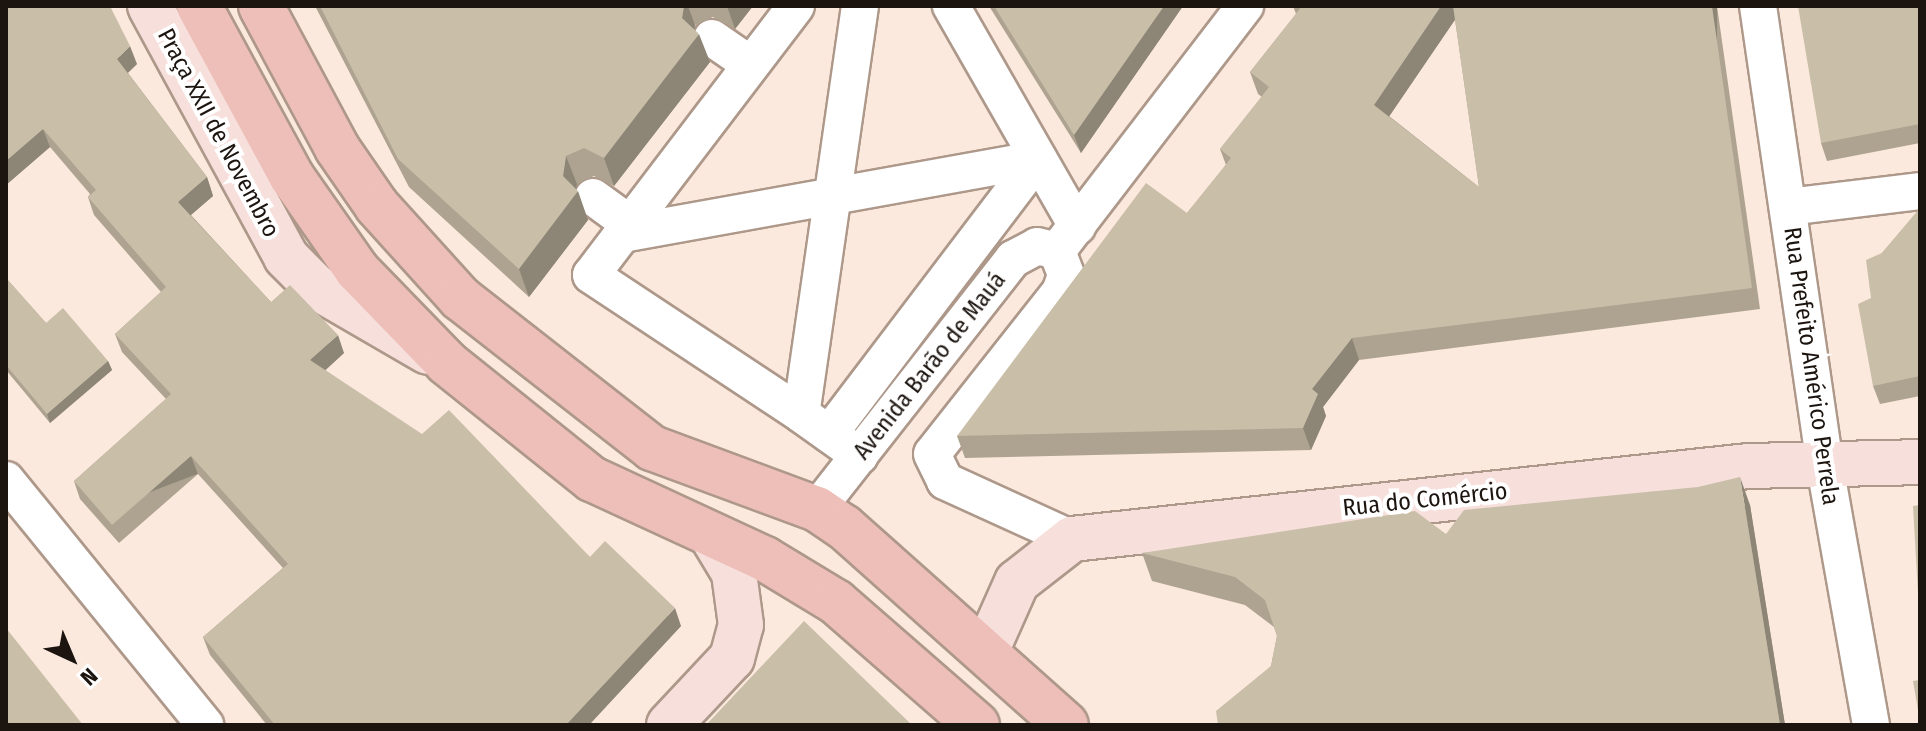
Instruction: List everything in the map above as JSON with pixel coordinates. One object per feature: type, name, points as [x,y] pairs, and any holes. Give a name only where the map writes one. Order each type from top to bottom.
[{"type":"main road","points":[[199,6],[252,104],[357,270],[447,363],[592,479],[836,602],[977,725]]},
{"type":"main road","points":[[261,6],[299,77],[377,206],[460,298],[652,448],[817,509],[988,647],[1066,725]]},
{"type":"street","name":"Praça XXII de Novembro","points":[[150,6],[286,257],[316,287],[447,363]]},
{"type":"street","points":[[796,6],[591,275],[860,456]]},
{"type":"street","points":[[815,424],[832,196],[860,6]]},
{"type":"street","points":[[951,6],[1038,159],[1067,239],[1066,275],[1060,292],[932,454],[945,481],[1072,539],[1017,582],[988,647]]},
{"type":"street","points":[[1067,239],[1245,6]]},
{"type":"street","name":"Rua Prefeito Américo Perrela","points":[[1758,6],[1824,461],[1871,725]]},
{"type":"street","points":[[712,38],[751,65]]},
{"type":"street","points":[[626,229],[1038,159]]},
{"type":"street","points":[[815,424],[1038,159]]},
{"type":"street","points":[[1788,207],[1920,191]]},
{"type":"street","points":[[593,197],[626,229]]},
{"type":"street","name":"Avenida Barão de Mauá","points":[[817,509],[1013,259],[1037,246],[1067,239]]},
{"type":"street","name":"Rua do Comércio","points":[[1072,539],[1824,461],[1920,462]]},
{"type":"street","points":[[6,480],[205,725]]},
{"type":"street","points":[[669,725],[732,658],[741,625],[734,573],[713,538]]},
{"type":"building","points":[[6,6],[110,6],[130,46],[117,59],[207,177],[178,202],[271,302],[290,285],[338,335],[310,360],[422,434],[449,410],[590,557],[605,541],[675,608],[566,725],[275,725],[203,637],[288,564],[191,456],[112,525],[74,481],[171,394],[115,334],[166,287],[88,197],[96,190],[43,129],[6,161]]},
{"type":"building","points":[[320,6],[684,6],[682,18],[699,34],[604,158],[584,148],[566,156],[563,176],[578,191],[519,269],[398,159]]},
{"type":"building","points":[[994,6],[1164,6],[1074,135]]},
{"type":"building","points":[[1302,6],[1441,6],[1374,105],[1479,187],[1453,6],[1712,6],[1752,288],[1352,338],[1312,389],[1318,394],[1303,428],[957,436],[1146,183],[1187,213],[1231,158],[1220,149],[1269,87],[1250,72]]},
{"type":"building","points":[[1798,6],[1920,6],[1920,124],[1821,143]]},
{"type":"building","points":[[1919,209],[1920,376],[1873,386],[1858,304],[1871,298],[1866,260],[1882,253]]},
{"type":"building","points":[[6,278],[46,323],[63,308],[108,361],[47,414],[6,365]]},
{"type":"building","points":[[1740,477],[1780,725],[1218,725],[1216,711],[1271,666],[1277,636],[1265,600],[1235,577],[1142,553],[1415,511],[1446,534],[1464,510],[1698,487]]},
{"type":"building","points":[[1920,505],[1920,628],[1913,506]]},
{"type":"building","points":[[804,621],[912,725],[706,725]]},
{"type":"building","points":[[6,628],[83,725],[6,725]]},
{"type":"building","points":[[1920,680],[1920,722],[1913,681]]}]
